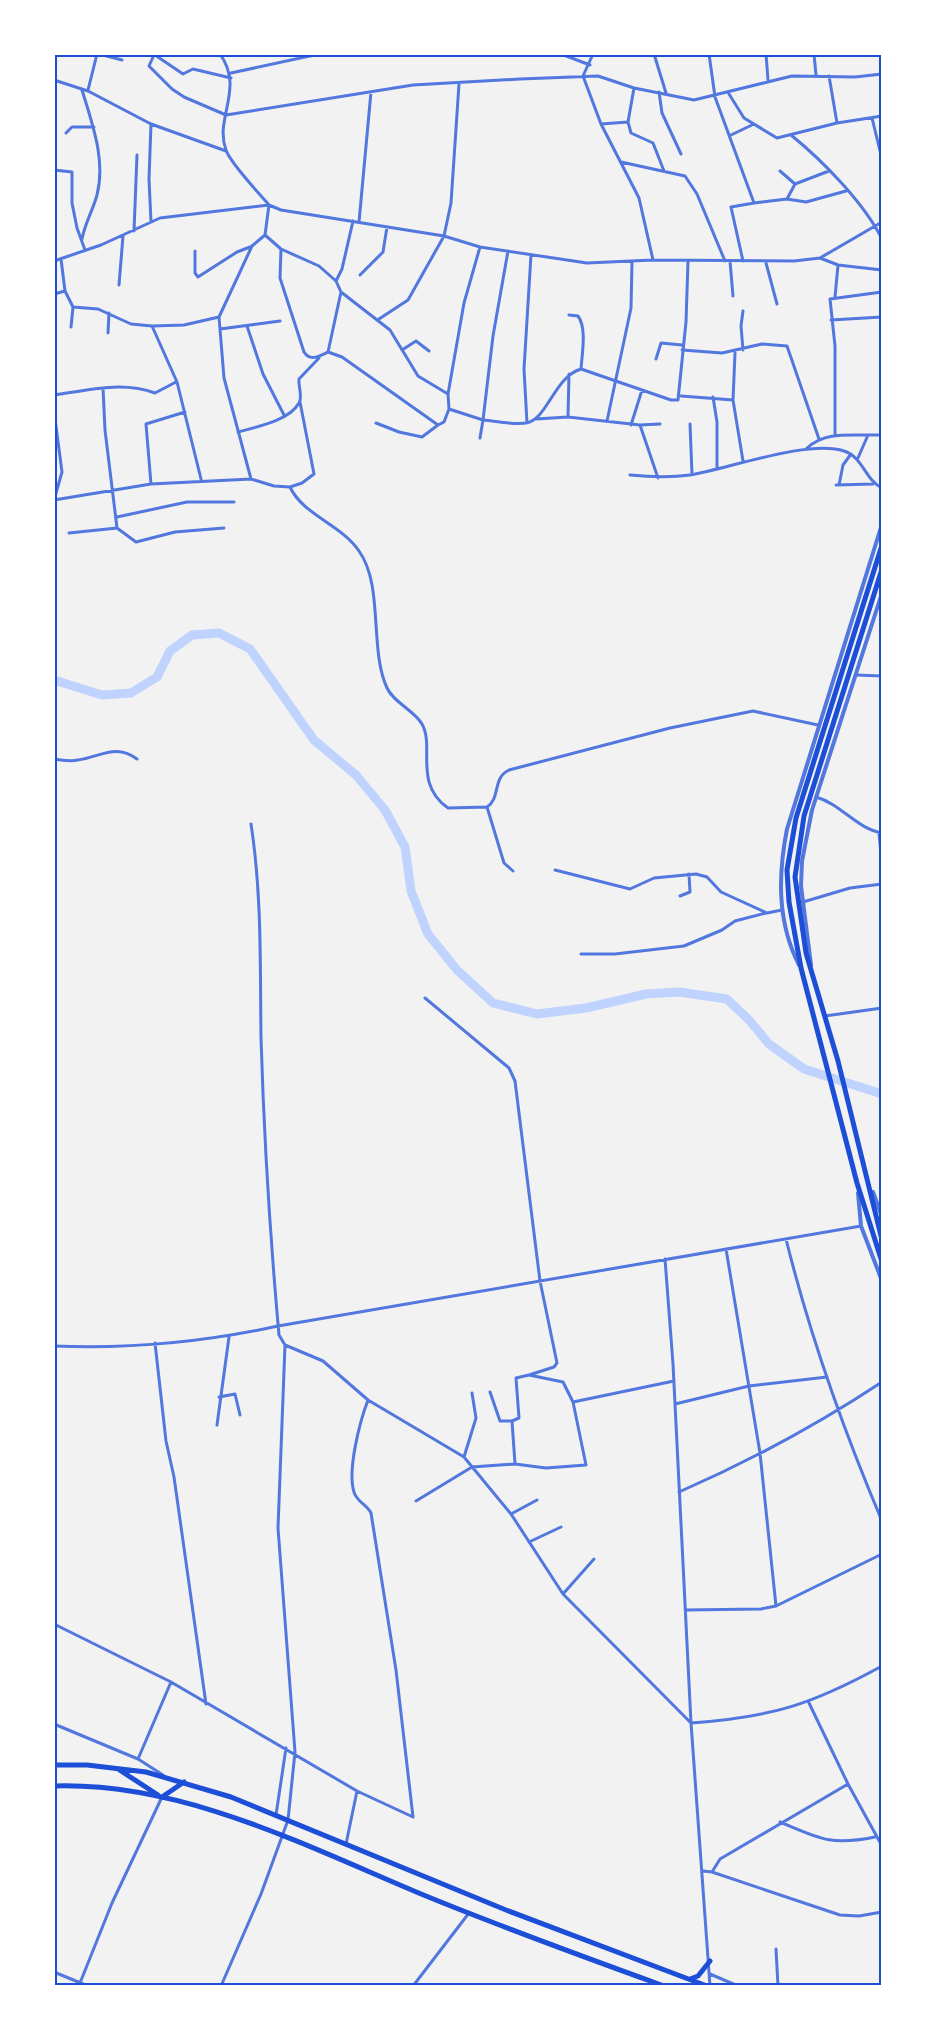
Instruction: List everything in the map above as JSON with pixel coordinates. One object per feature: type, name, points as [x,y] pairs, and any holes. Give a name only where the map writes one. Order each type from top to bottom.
[{"type":"main road","points":[[882,545],[794,827],[787,886],[801,968],[825,1064],[857,1184],[882,1262]]},
{"type":"main road","points":[[882,569],[804,816],[795,860],[796,899],[811,966],[838,1061],[882,1240]]},
{"type":"main road","points":[[54,1765],[116,1767],[184,1782],[276,1815],[506,1910],[708,1986]]},
{"type":"main road","points":[[116,1767],[162,1797]]},
{"type":"main road","points":[[162,1797],[184,1782]]},
{"type":"main road","points":[[54,1786],[91,1785],[162,1797],[281,1835],[469,1913],[664,1986]]},
{"type":"main road","points":[[690,1979],[698,1976],[710,1962]]},
{"type":"street","points":[[88,90],[98,54],[122,60]]},
{"type":"street","points":[[231,78],[193,69],[183,74],[154,54],[149,66],[172,89],[196,103],[226,115],[413,86],[598,76],[634,88],[659,91],[687,100],[716,97],[768,80],[816,75],[855,78],[882,74]]},
{"type":"street","points":[[220,54],[231,73],[226,115],[226,150]]},
{"type":"street","points":[[231,73],[319,54]]},
{"type":"street","points":[[561,54],[590,65]]},
{"type":"street","points":[[583,76],[590,65],[593,54]]},
{"type":"street","points":[[654,54],[666,93]]},
{"type":"street","points":[[710,54],[716,97],[754,203]]},
{"type":"street","points":[[766,54],[768,80]]},
{"type":"street","points":[[814,54],[816,75]]},
{"type":"street","points":[[583,76],[601,124],[639,198],[653,260]]},
{"type":"street","points":[[829,76],[837,123]]},
{"type":"street","points":[[54,80],[88,90],[151,124],[226,150],[269,205],[281,210],[444,236],[480,247],[587,263],[653,260],[766,262],[819,258],[838,265],[882,270]]},
{"type":"street","points":[[379,319],[408,300],[444,236],[450,210],[459,84]]},
{"type":"street","points":[[634,88],[628,122],[631,133],[653,143],[664,171]]},
{"type":"street","points":[[82,89],[93,127],[100,183],[82,239]]},
{"type":"street","points":[[659,91],[662,113],[681,154]]},
{"type":"street","points":[[359,222],[371,92]]},
{"type":"street","points":[[728,93],[738,112],[773,137],[882,116]]},
{"type":"street","points":[[872,118],[882,159]]},
{"type":"street","points":[[601,124],[628,122]]},
{"type":"street","points":[[151,124],[148,179],[151,222]]},
{"type":"street","points":[[730,135],[754,124]]},
{"type":"street","points":[[66,133],[72,127],[93,127]]},
{"type":"street","points":[[791,135],[829,171],[875,225],[882,239]]},
{"type":"street","points":[[134,231],[137,155]]},
{"type":"street","points":[[621,162],[685,176],[690,182],[725,261]]},
{"type":"street","points":[[54,170],[72,172],[72,203],[85,250]]},
{"type":"street","points":[[780,171],[795,184]]},
{"type":"street","points":[[787,199],[795,184],[829,171]]},
{"type":"street","points":[[743,261],[731,207],[787,199],[806,202],[846,191]]},
{"type":"street","points":[[54,261],[123,236],[151,222],[170,217],[269,205]]},
{"type":"street","points":[[195,251],[195,273],[198,277],[237,252],[252,246],[265,235],[269,205]]},
{"type":"street","points":[[336,281],[342,269],[353,221]]},
{"type":"street","points":[[819,258],[882,222]]},
{"type":"street","points":[[360,275],[383,252],[387,227]]},
{"type":"street","points":[[265,235],[281,249],[310,261],[336,281],[340,291],[379,319],[390,330],[418,376],[448,394]]},
{"type":"street","points":[[119,285],[123,236]]},
{"type":"street","points":[[251,479],[224,378],[219,317],[252,246]]},
{"type":"street","points":[[376,423],[399,432],[422,437],[444,422],[449,409],[448,394],[464,303],[480,247]]},
{"type":"street","points":[[281,249],[280,278],[304,352],[310,357],[319,357]]},
{"type":"street","points":[[480,438],[493,336],[508,251]]},
{"type":"street","points":[[527,423],[524,369],[531,255]]},
{"type":"street","points":[[61,259],[65,291],[72,307],[71,327]]},
{"type":"street","points":[[535,419],[569,372],[580,369],[671,400],[678,400],[688,302],[688,261]]},
{"type":"street","points":[[730,261],[733,296]]},
{"type":"street","points":[[607,421],[631,308],[632,262]]},
{"type":"street","points":[[766,262],[777,304]]},
{"type":"street","points":[[835,297],[838,265]]},
{"type":"street","points":[[54,294],[65,291]]},
{"type":"street","points":[[328,352],[340,291]]},
{"type":"street","points":[[835,435],[836,369],[830,299],[882,292]]},
{"type":"street","points":[[72,307],[98,309],[131,324],[152,326],[184,325],[219,317]]},
{"type":"street","points":[[742,311],[743,350]]},
{"type":"street","points":[[108,333],[109,313]]},
{"type":"street","points":[[569,315],[578,316],[580,320],[583,349],[580,369]]},
{"type":"street","points":[[831,320],[882,317]]},
{"type":"street","points":[[220,329],[280,321]]},
{"type":"street","points":[[152,326],[177,382],[202,480]]},
{"type":"street","points":[[247,326],[263,374],[284,415]]},
{"type":"street","points":[[402,350],[416,341],[429,351]]},
{"type":"street","points":[[656,359],[661,343],[735,352],[762,344],[787,346],[819,439]]},
{"type":"street","points":[[54,411],[62,472],[54,500],[151,484],[202,480],[251,479],[274,486],[290,487],[302,483],[314,474],[300,402],[299,379],[319,357],[328,352],[342,357],[438,425]]},
{"type":"street","points":[[735,352],[733,400],[743,461]]},
{"type":"street","points":[[568,417],[569,372]]},
{"type":"street","points":[[54,395],[103,388],[145,388],[155,393],[177,382]]},
{"type":"street","points":[[103,388],[117,528]]},
{"type":"street","points":[[631,425],[642,390]]},
{"type":"street","points":[[680,396],[733,400]]},
{"type":"street","points":[[713,397],[717,422],[717,468]]},
{"type":"street","points":[[238,432],[270,423],[300,402]]},
{"type":"street","points":[[449,409],[483,420],[527,423],[535,419],[568,417],[631,425],[660,424]]},
{"type":"street","points":[[151,484],[146,424],[185,412]]},
{"type":"street","points":[[690,424],[692,474]]},
{"type":"street","points":[[640,425],[658,478]]},
{"type":"street","points":[[805,451],[819,439],[835,435],[879,435]]},
{"type":"street","points":[[858,459],[868,435]]},
{"type":"street","points":[[630,475],[658,478],[692,474],[743,461],[832,448],[851,453],[858,459],[873,484]]},
{"type":"street","points":[[851,453],[843,465],[837,485],[873,484],[882,488]]},
{"type":"street","points":[[290,487],[296,499],[317,513],[360,552],[370,582],[376,618],[376,644],[386,686],[423,727],[427,774],[439,799],[448,808],[487,807],[492,804],[500,776],[509,770],[670,728],[753,711],[818,725]]},
{"type":"street","points":[[117,517],[187,502],[234,502]]},
{"type":"street","points":[[801,968],[789,942],[783,910],[780,876],[785,838],[818,725],[882,524]]},
{"type":"street","points":[[69,533],[117,528],[136,542],[175,532],[224,528]]},
{"type":"street","points":[[811,966],[803,902],[802,861],[816,797],[882,593]]},
{"type":"street","points":[[856,675],[882,676]]},
{"type":"street","points":[[54,759],[79,760],[108,751],[123,751],[137,759]]},
{"type":"street","points":[[816,797],[825,799],[867,828],[880,833],[882,864]]},
{"type":"street","points":[[487,807],[504,864],[513,871]]},
{"type":"street","points":[[221,1986],[261,1894],[288,1820],[295,1752],[278,1528],[285,1345],[279,1335],[278,1326],[263,1101],[259,875],[251,824]]},
{"type":"street","points":[[555,870],[630,889],[654,878],[690,873],[707,877],[722,892],[766,913]]},
{"type":"street","points":[[680,896],[690,892],[690,873]]},
{"type":"street","points":[[803,902],[850,888],[882,884]]},
{"type":"street","points":[[581,954],[615,954],[684,946],[722,930],[735,921],[783,910]]},
{"type":"street","points":[[425,998],[513,1073],[540,1281],[557,1363],[555,1367],[516,1378],[519,1418],[502,1422],[490,1392]]},
{"type":"street","points":[[825,1016],[882,1008]]},
{"type":"street","points":[[866,1180],[882,1217]]},
{"type":"street","points":[[857,1184],[861,1226],[882,1281]]},
{"type":"street","points":[[54,1346],[155,1344],[229,1337],[278,1326],[861,1226]]},
{"type":"street","points":[[786,1239],[801,1298],[838,1411],[882,1521]]},
{"type":"street","points":[[726,1249],[760,1453],[776,1606]]},
{"type":"street","points":[[665,1259],[674,1381],[691,1723],[710,1962],[708,1986]]},
{"type":"street","points":[[217,1425],[219,1397],[229,1337]]},
{"type":"street","points":[[155,1344],[166,1441],[174,1477],[206,1704]]},
{"type":"street","points":[[285,1345],[323,1361],[368,1400],[464,1457],[511,1514],[563,1594],[691,1723]]},
{"type":"street","points":[[416,1501],[472,1467],[515,1464],[546,1468],[588,1464],[573,1402],[563,1382],[529,1375]]},
{"type":"street","points":[[675,1404],[749,1386],[827,1377]]},
{"type":"street","points":[[573,1402],[674,1381]]},
{"type":"street","points":[[679,1492],[750,1461],[760,1453],[838,1411],[882,1382]]},
{"type":"street","points":[[464,1457],[476,1418],[472,1393]]},
{"type":"street","points":[[219,1397],[236,1395],[240,1415]]},
{"type":"street","points":[[54,1624],[171,1682],[206,1704],[295,1752],[357,1791],[413,1817],[396,1670],[371,1514],[366,1505],[356,1497],[353,1487],[356,1434],[368,1400]]},
{"type":"street","points":[[512,1421],[515,1464]]},
{"type":"street","points":[[511,1514],[537,1500]]},
{"type":"street","points":[[529,1542],[561,1527]]},
{"type":"street","points":[[685,1610],[761,1609],[776,1606],[882,1554]]},
{"type":"street","points":[[563,1594],[594,1559]]},
{"type":"street","points":[[691,1723],[763,1716],[809,1703],[882,1666]]},
{"type":"street","points":[[138,1759],[171,1682]]},
{"type":"street","points":[[809,1703],[848,1784],[882,1846]]},
{"type":"street","points":[[54,1724],[138,1759],[166,1777]]},
{"type":"street","points":[[276,1815],[286,1748]]},
{"type":"street","points":[[712,1872],[720,1859],[848,1784]]},
{"type":"street","points":[[346,1844],[357,1791]]},
{"type":"street","points":[[81,1983],[112,1903],[162,1797]]},
{"type":"street","points":[[780,1822],[830,1842],[848,1843],[876,1837]]},
{"type":"street","points":[[702,1871],[712,1872],[840,1915],[859,1916],[882,1912]]},
{"type":"street","points":[[413,1986],[469,1913]]},
{"type":"street","points":[[776,1949],[778,1986]]},
{"type":"street","points":[[54,1972],[88,1986]]},
{"type":"street","points":[[710,1974],[738,1986]]},
{"type":"waterway","points":[[54,680],[102,695],[131,693],[157,677],[170,651],[192,635],[219,633],[250,649],[314,740],[356,775],[385,810],[405,847],[411,891],[428,934],[457,970],[493,1003],[537,1014],[586,1008],[646,994],[679,992],[727,999],[750,1021],[769,1044],[804,1069],[882,1094]]}]
